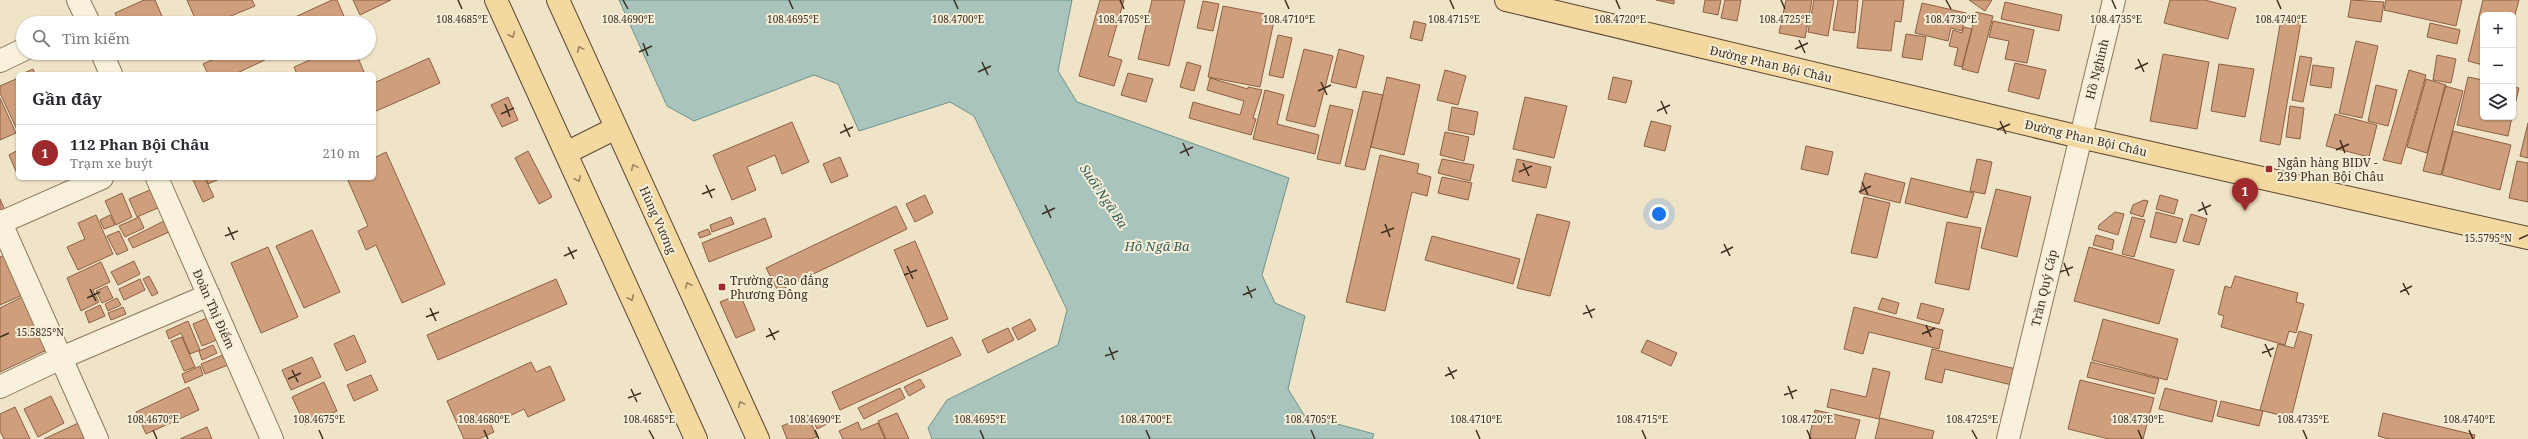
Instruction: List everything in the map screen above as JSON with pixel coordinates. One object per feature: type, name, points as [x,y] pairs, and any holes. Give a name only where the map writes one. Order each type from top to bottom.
[{"type":"main road","points":[[496,0],[696,439]]},
{"type":"main road","name":"Hùng Vương","points":[[558,0],[758,439]]},
{"type":"main road","name":"Đường Phan Bội Châu","points":[[1506,0],[2080,137],[2528,238]]},
{"type":"main road","points":[[566,153],[616,128]]},
{"type":"street","points":[[78,0],[84,16]]},
{"type":"street","name":"Hồ Nghinh","points":[[2080,137],[2114,0]]},
{"type":"street","points":[[0,61],[16,53]]},
{"type":"street","points":[[105,60],[110,72]]},
{"type":"street","name":"Trần Quý Cáp","points":[[2008,439],[2080,137]]},
{"type":"street","points":[[97,180],[0,223],[97,439]]},
{"type":"street","name":"Đoàn Thị Điểm","points":[[158,180],[272,439]]},
{"type":"street","points":[[0,388],[61,358],[208,295]]},
{"type":"water","name":"Hồ Ngã Ba","points":[[619,0],[1072,0],[1058,71],[1077,102],[1289,178],[1262,275],[1275,303],[1305,316],[1288,389],[1304,415],[1374,434],[1372,439],[932,439],[928,428],[947,400],[1058,345],[1067,310],[974,116],[950,102],[859,131],[838,84],[814,75],[694,121],[667,106]]},
{"type":"building","points":[[144,0],[155,0],[162,16],[116,16],[115,13]]},
{"type":"building","points":[[187,0],[252,0],[255,6],[231,16],[194,16]]},
{"type":"building","points":[[332,0],[337,0],[344,16],[297,16]]},
{"type":"building","points":[[353,0],[391,0],[360,15]]},
{"type":"building","points":[[1100,0],[1124,0],[1108,56],[1122,60],[1114,86],[1079,76]]},
{"type":"building","points":[[1152,0],[1185,0],[1169,66],[1138,59]]},
{"type":"building","points":[[1656,0],[1674,0],[1674,4]]},
{"type":"building","points":[[1705,0],[1721,0],[1718,15],[1703,12]]},
{"type":"building","points":[[1725,0],[1741,0],[1737,21],[1721,18]]},
{"type":"building","points":[[1786,0],[1812,0],[1805,38],[1779,33]]},
{"type":"building","points":[[1814,0],[1834,0],[1828,36],[1808,32]]},
{"type":"building","points":[[1838,0],[1858,0],[1855,33],[1833,30]]},
{"type":"building","points":[[1863,0],[1904,0],[1901,22],[1895,21],[1891,51],[1857,48]]},
{"type":"building","points":[[1969,0],[1992,0],[1985,11]]},
{"type":"building","points":[[2170,0],[2205,0],[2236,8],[2228,39],[2164,23]]},
{"type":"building","points":[[2351,0],[2384,2],[2381,22],[2348,17]]},
{"type":"building","points":[[2386,0],[2462,0],[2456,26],[2384,10]]},
{"type":"building","points":[[2483,0],[2519,0],[2516,12],[2480,12]]},
{"type":"building","points":[[1203,1],[1219,4],[1213,31],[1197,28]]},
{"type":"building","points":[[2005,2],[2062,15],[2059,31],[2001,19]]},
{"type":"building","points":[[1922,3],[1966,13],[1962,31],[1951,28],[1948,41],[1915,33]]},
{"type":"building","points":[[1223,6],[1275,16],[1260,87],[1208,77]]},
{"type":"building","points":[[1976,12],[1993,16],[1978,73],[1962,69]]},
{"type":"building","points":[[2480,12],[2480,64],[2468,61]]},
{"type":"building","points":[[2281,19],[2301,22],[2280,145],[2260,141]]},
{"type":"building","points":[[1414,21],[1426,24],[1422,41],[1410,38]]},
{"type":"building","points":[[1993,21],[2034,30],[2027,63],[2005,59],[2009,41],[1989,37]]},
{"type":"building","points":[[2430,23],[2460,30],[2457,44],[2427,37]]},
{"type":"building","points":[[1964,27],[1972,29],[1962,67],[1954,65],[1958,48],[1949,46],[1953,30],[1962,33]]},
{"type":"building","points":[[1906,34],[1926,37],[1922,60],[1902,57]]},
{"type":"building","points":[[1278,35],[1292,38],[1283,78],[1269,75]]},
{"type":"building","points":[[2356,41],[2378,46],[2362,118],[2339,113]]},
{"type":"building","points":[[1304,49],[1333,56],[1315,127],[1286,120]]},
{"type":"building","points":[[1339,49],[1364,56],[1356,88],[1331,82]]},
{"type":"building","points":[[2163,54],[2209,62],[2197,129],[2150,121]]},
{"type":"building","points":[[2437,55],[2456,59],[2451,83],[2433,80]]},
{"type":"building","points":[[2300,56],[2312,58],[2303,102],[2292,100]]},
{"type":"building","points":[[429,58],[440,83],[376,111],[376,82]]},
{"type":"building","points":[[212,60],[265,60],[239,72],[207,72],[203,64]]},
{"type":"building","points":[[310,60],[359,60],[364,72],[296,72],[294,67]]},
{"type":"building","points":[[1187,62],[1201,66],[1194,91],[1180,87]]},
{"type":"building","points":[[2015,63],[2046,70],[2039,99],[2008,91]]},
{"type":"building","points":[[2219,64],[2254,69],[2245,117],[2211,111]]},
{"type":"building","points":[[2313,65],[2334,68],[2331,88],[2310,85]]},
{"type":"building","points":[[33,69],[34,72],[26,72]]},
{"type":"building","points":[[1445,70],[1466,76],[1458,105],[1437,100]]},
{"type":"building","points":[[2409,70],[2426,75],[2401,164],[2383,160]]},
{"type":"building","points":[[1128,73],[1153,79],[1146,102],[1121,95]]},
{"type":"building","points":[[1387,77],[1420,85],[1404,155],[1371,147]]},
{"type":"building","points":[[1613,77],[1632,81],[1626,103],[1608,99]]},
{"type":"building","points":[[2468,77],[2480,79],[2480,120],[2511,120],[2508,136],[2457,125]]},
{"type":"building","points":[[1210,78],[1248,89],[1248,87],[1262,90],[1253,118],[1256,119],[1251,135],[1189,118],[1193,102],[1240,115],[1244,101],[1207,90]]},
{"type":"building","points":[[16,79],[16,128],[0,93],[0,86]]},
{"type":"building","points":[[2426,79],[2446,85],[2427,153],[2407,147]]},
{"type":"building","points":[[2376,85],[2397,90],[2388,126],[2368,121]]},
{"type":"building","points":[[2445,86],[2463,91],[2441,175],[2423,171]]},
{"type":"building","points":[[2516,88],[2519,88],[2516,100]]},
{"type":"building","points":[[1265,90],[1284,95],[1277,124],[1319,135],[1315,154],[1253,139]]},
{"type":"building","points":[[1363,91],[1383,95],[1365,170],[1345,166]]},
{"type":"building","points":[[508,97],[518,120],[502,127],[491,105]]},
{"type":"building","points":[[1525,97],[1567,106],[1554,158],[1513,149]]},
{"type":"building","points":[[0,98],[16,133],[0,140]]},
{"type":"building","points":[[1330,105],[1353,110],[1340,164],[1317,159]]},
{"type":"building","points":[[2290,106],[2304,108],[2300,139],[2286,137]]},
{"type":"building","points":[[1452,107],[1478,112],[1474,135],[1448,130]]},
{"type":"building","points":[[2335,114],[2377,125],[2369,157],[2326,146]]},
{"type":"building","points":[[1651,121],[1671,126],[1665,151],[1644,146]]},
{"type":"building","points":[[792,122],[809,162],[782,174],[775,155],[747,167],[756,190],[732,200],[713,155]]},
{"type":"building","points":[[2528,123],[2528,158],[2520,156]]},
{"type":"building","points":[[2453,131],[2511,145],[2500,190],[2442,175]]},
{"type":"building","points":[[1445,132],[1469,137],[1464,161],[1440,155]]},
{"type":"building","points":[[1806,146],[1833,152],[1828,175],[1801,169]]},
{"type":"building","points":[[16,151],[16,171],[9,155]]},
{"type":"building","points":[[528,151],[552,197],[539,204],[515,158]]},
{"type":"building","points":[[386,152],[445,284],[402,303],[376,245],[366,250],[358,231],[368,226],[348,180],[376,180],[376,157]]},
{"type":"building","points":[[1380,155],[1419,164],[1417,173],[1431,177],[1427,196],[1412,192],[1385,311],[1346,302]]},
{"type":"building","points":[[840,157],[848,176],[831,183],[823,164]]},
{"type":"building","points":[[1442,159],[1474,165],[1470,181],[1438,173]]},
{"type":"building","points":[[1517,159],[1551,167],[1546,188],[1512,181]]},
{"type":"building","points":[[1977,159],[1992,162],[1985,194],[1970,191]]},
{"type":"building","points":[[2517,161],[2528,163],[2528,202],[2509,198]]},
{"type":"building","points":[[1865,173],[1905,183],[1900,203],[1860,193]]},
{"type":"building","points":[[1442,177],[1472,183],[1468,200],[1438,193]]},
{"type":"building","points":[[1911,178],[1974,193],[1967,218],[1905,203]]},
{"type":"building","points":[[193,180],[206,180],[214,197],[203,202]]},
{"type":"building","points":[[207,180],[217,180],[208,184]]},
{"type":"building","points":[[152,189],[160,207],[137,217],[129,199]]},
{"type":"building","points":[[1996,189],[2031,197],[2017,257],[1981,248]]},
{"type":"building","points":[[122,193],[132,217],[116,225],[105,201]]},
{"type":"building","points":[[925,195],[933,213],[915,222],[906,204]]},
{"type":"building","points":[[2160,195],[2178,200],[2174,214],[2156,209]]},
{"type":"building","points":[[1864,197],[1890,203],[1877,258],[1851,253]]},
{"type":"building","points":[[0,199],[5,210],[0,213]]},
{"type":"building","points":[[2144,200],[2148,201],[2143,217],[2130,213],[2133,205]]},
{"type":"building","points":[[896,206],[907,229],[778,291],[766,268]]},
{"type":"building","points":[[2115,212],[2124,214],[2118,235],[2098,229],[2099,225]]},
{"type":"building","points":[[2156,212],[2183,219],[2176,243],[2150,237]]},
{"type":"building","points":[[1537,214],[1570,222],[1550,296],[1517,288]]},
{"type":"building","points":[[2191,214],[2207,219],[2199,245],[2183,241]]},
{"type":"building","points":[[96,215],[113,254],[78,270],[67,247],[85,239],[78,223]]},
{"type":"building","points":[[110,215],[115,225],[104,229],[100,220]]},
{"type":"building","points":[[139,217],[144,228],[125,237],[119,226]]},
{"type":"building","points":[[731,217],[734,224],[712,232],[710,225]]},
{"type":"building","points":[[2132,217],[2145,220],[2134,257],[2122,254]]},
{"type":"building","points":[[765,218],[772,237],[709,262],[702,243]]},
{"type":"building","points":[[164,221],[169,232],[133,248],[128,239]]},
{"type":"building","points":[[1947,222],[1981,228],[1969,290],[1935,283]]},
{"type":"building","points":[[708,229],[711,234],[700,238],[698,233]]},
{"type":"building","points":[[312,230],[340,292],[304,308],[276,246]]},
{"type":"building","points":[[119,231],[128,250],[117,255],[107,236]]},
{"type":"building","points":[[2096,235],[2114,240],[2112,250],[2093,245]]},
{"type":"building","points":[[1432,236],[1520,259],[1513,284],[1425,260]]},
{"type":"building","points":[[915,241],[948,319],[927,327],[894,250]]},
{"type":"building","points":[[268,247],[298,317],[261,333],[231,263]]},
{"type":"building","points":[[2089,247],[2174,270],[2159,324],[2074,301]]},
{"type":"building","points":[[9,253],[27,293],[0,305],[0,257]]},
{"type":"building","points":[[134,261],[140,274],[118,285],[111,272]]},
{"type":"building","points":[[101,262],[110,282],[93,290],[99,302],[81,311],[67,278]]},
{"type":"building","points":[[149,276],[158,293],[152,296],[143,279]]},
{"type":"building","points":[[2235,276],[2298,293],[2296,302],[2304,304],[2296,333],[2289,331],[2285,345],[2221,327],[2224,316],[2218,314],[2225,286],[2231,288]]},
{"type":"building","points":[[140,279],[145,290],[124,300],[119,289]]},
{"type":"building","points":[[556,279],[567,304],[438,360],[427,335]]},
{"type":"building","points":[[107,286],[113,298],[102,303],[96,291]]},
{"type":"building","points":[[28,294],[53,347],[0,372],[0,308]]},
{"type":"building","points":[[740,294],[755,330],[736,338],[720,302]]},
{"type":"building","points":[[117,298],[121,305],[108,311],[105,304]]},
{"type":"building","points":[[1882,298],[1899,303],[1896,314],[1878,309]]},
{"type":"building","points":[[1921,303],[1944,309],[1939,324],[1917,318]]},
{"type":"building","points":[[100,305],[105,316],[89,323],[85,312]]},
{"type":"building","points":[[123,307],[126,314],[111,320],[108,313]]},
{"type":"building","points":[[1854,307],[1943,330],[1939,349],[1869,332],[1863,354],[1844,349]]},
{"type":"building","points":[[214,315],[224,337],[202,346],[193,324]]},
{"type":"building","points":[[1030,319],[1036,330],[1018,340],[1012,328]]},
{"type":"building","points":[[2103,319],[2178,339],[2167,380],[2092,360]]},
{"type":"building","points":[[188,321],[200,350],[190,354],[181,333],[169,339],[166,331]]},
{"type":"building","points":[[1008,328],[1014,340],[988,353],[982,340]]},
{"type":"building","points":[[2299,331],[2312,335],[2291,418],[2260,410],[2278,344],[2294,348]]},
{"type":"building","points":[[354,335],[366,362],[346,371],[334,344]]},
{"type":"building","points":[[182,337],[195,367],[184,371],[171,341]]},
{"type":"building","points":[[952,337],[961,355],[840,410],[832,392]]},
{"type":"building","points":[[1647,340],[1677,353],[1671,366],[1641,352]]},
{"type":"building","points":[[213,345],[217,353],[202,360],[199,351]]},
{"type":"building","points":[[1932,349],[2016,369],[2012,385],[1945,369],[1942,383],[1925,379]]},
{"type":"building","points":[[223,355],[228,365],[205,374],[201,364]]},
{"type":"building","points":[[312,357],[321,377],[291,390],[282,370]]},
{"type":"building","points":[[531,362],[536,372],[550,366],[565,400],[528,417],[524,409],[491,425],[494,432],[479,439],[464,439],[447,401]]},
{"type":"building","points":[[2091,362],[2159,379],[2155,394],[2087,377]]},
{"type":"building","points":[[200,366],[203,375],[185,383],[182,374]]},
{"type":"building","points":[[1873,368],[1890,372],[1879,419],[1827,407],[1831,389],[1866,397]]},
{"type":"building","points":[[371,375],[378,390],[354,401],[347,385]]},
{"type":"building","points":[[920,379],[925,387],[909,396],[904,387]]},
{"type":"building","points":[[2080,380],[2154,398],[2143,439],[2109,439],[2068,429]]},
{"type":"building","points":[[324,382],[337,411],[305,425],[292,397]]},
{"type":"building","points":[[189,387],[199,410],[146,434],[136,412]]},
{"type":"building","points":[[900,388],[905,398],[864,419],[858,408]]},
{"type":"building","points":[[2165,388],[2217,401],[2212,422],[2159,409]]},
{"type":"building","points":[[51,396],[64,423],[38,437],[24,409]]},
{"type":"building","points":[[2221,401],[2263,411],[2259,426],[2217,416]]},
{"type":"building","points":[[15,407],[30,439],[4,439],[0,431],[0,414]]},
{"type":"building","points":[[1815,410],[1860,420],[1855,439],[1809,439]]},
{"type":"building","points":[[897,413],[909,439],[886,439],[878,421]]},
{"type":"building","points":[[2383,413],[2475,435],[2474,439],[2389,439],[2378,436]]},
{"type":"building","points":[[808,415],[817,437],[811,439],[787,439],[782,426]]},
{"type":"building","points":[[824,417],[827,424],[817,429],[814,422]]},
{"type":"building","points":[[1880,418],[1934,431],[1932,439],[1875,439]]},
{"type":"building","points":[[87,419],[94,433],[81,439],[44,439]]},
{"type":"building","points":[[858,422],[861,430],[878,423],[885,439],[843,439],[839,431]]},
{"type":"building","points":[[207,427],[212,439],[180,439]]},
{"type":"place","name":"Ngân hàng BIDV - 239 Phan Bội Châu","points":[[2269,169]]},
{"type":"place","name":"112 Phan Bội Châu","points":[[2245,211]]},
{"type":"place","name":"Trường Cao đẳng Phương Đông","points":[[722,287]]},
{"type":"water label","name":"Suối Ngã Ba","points":[[1104,196]]}]
